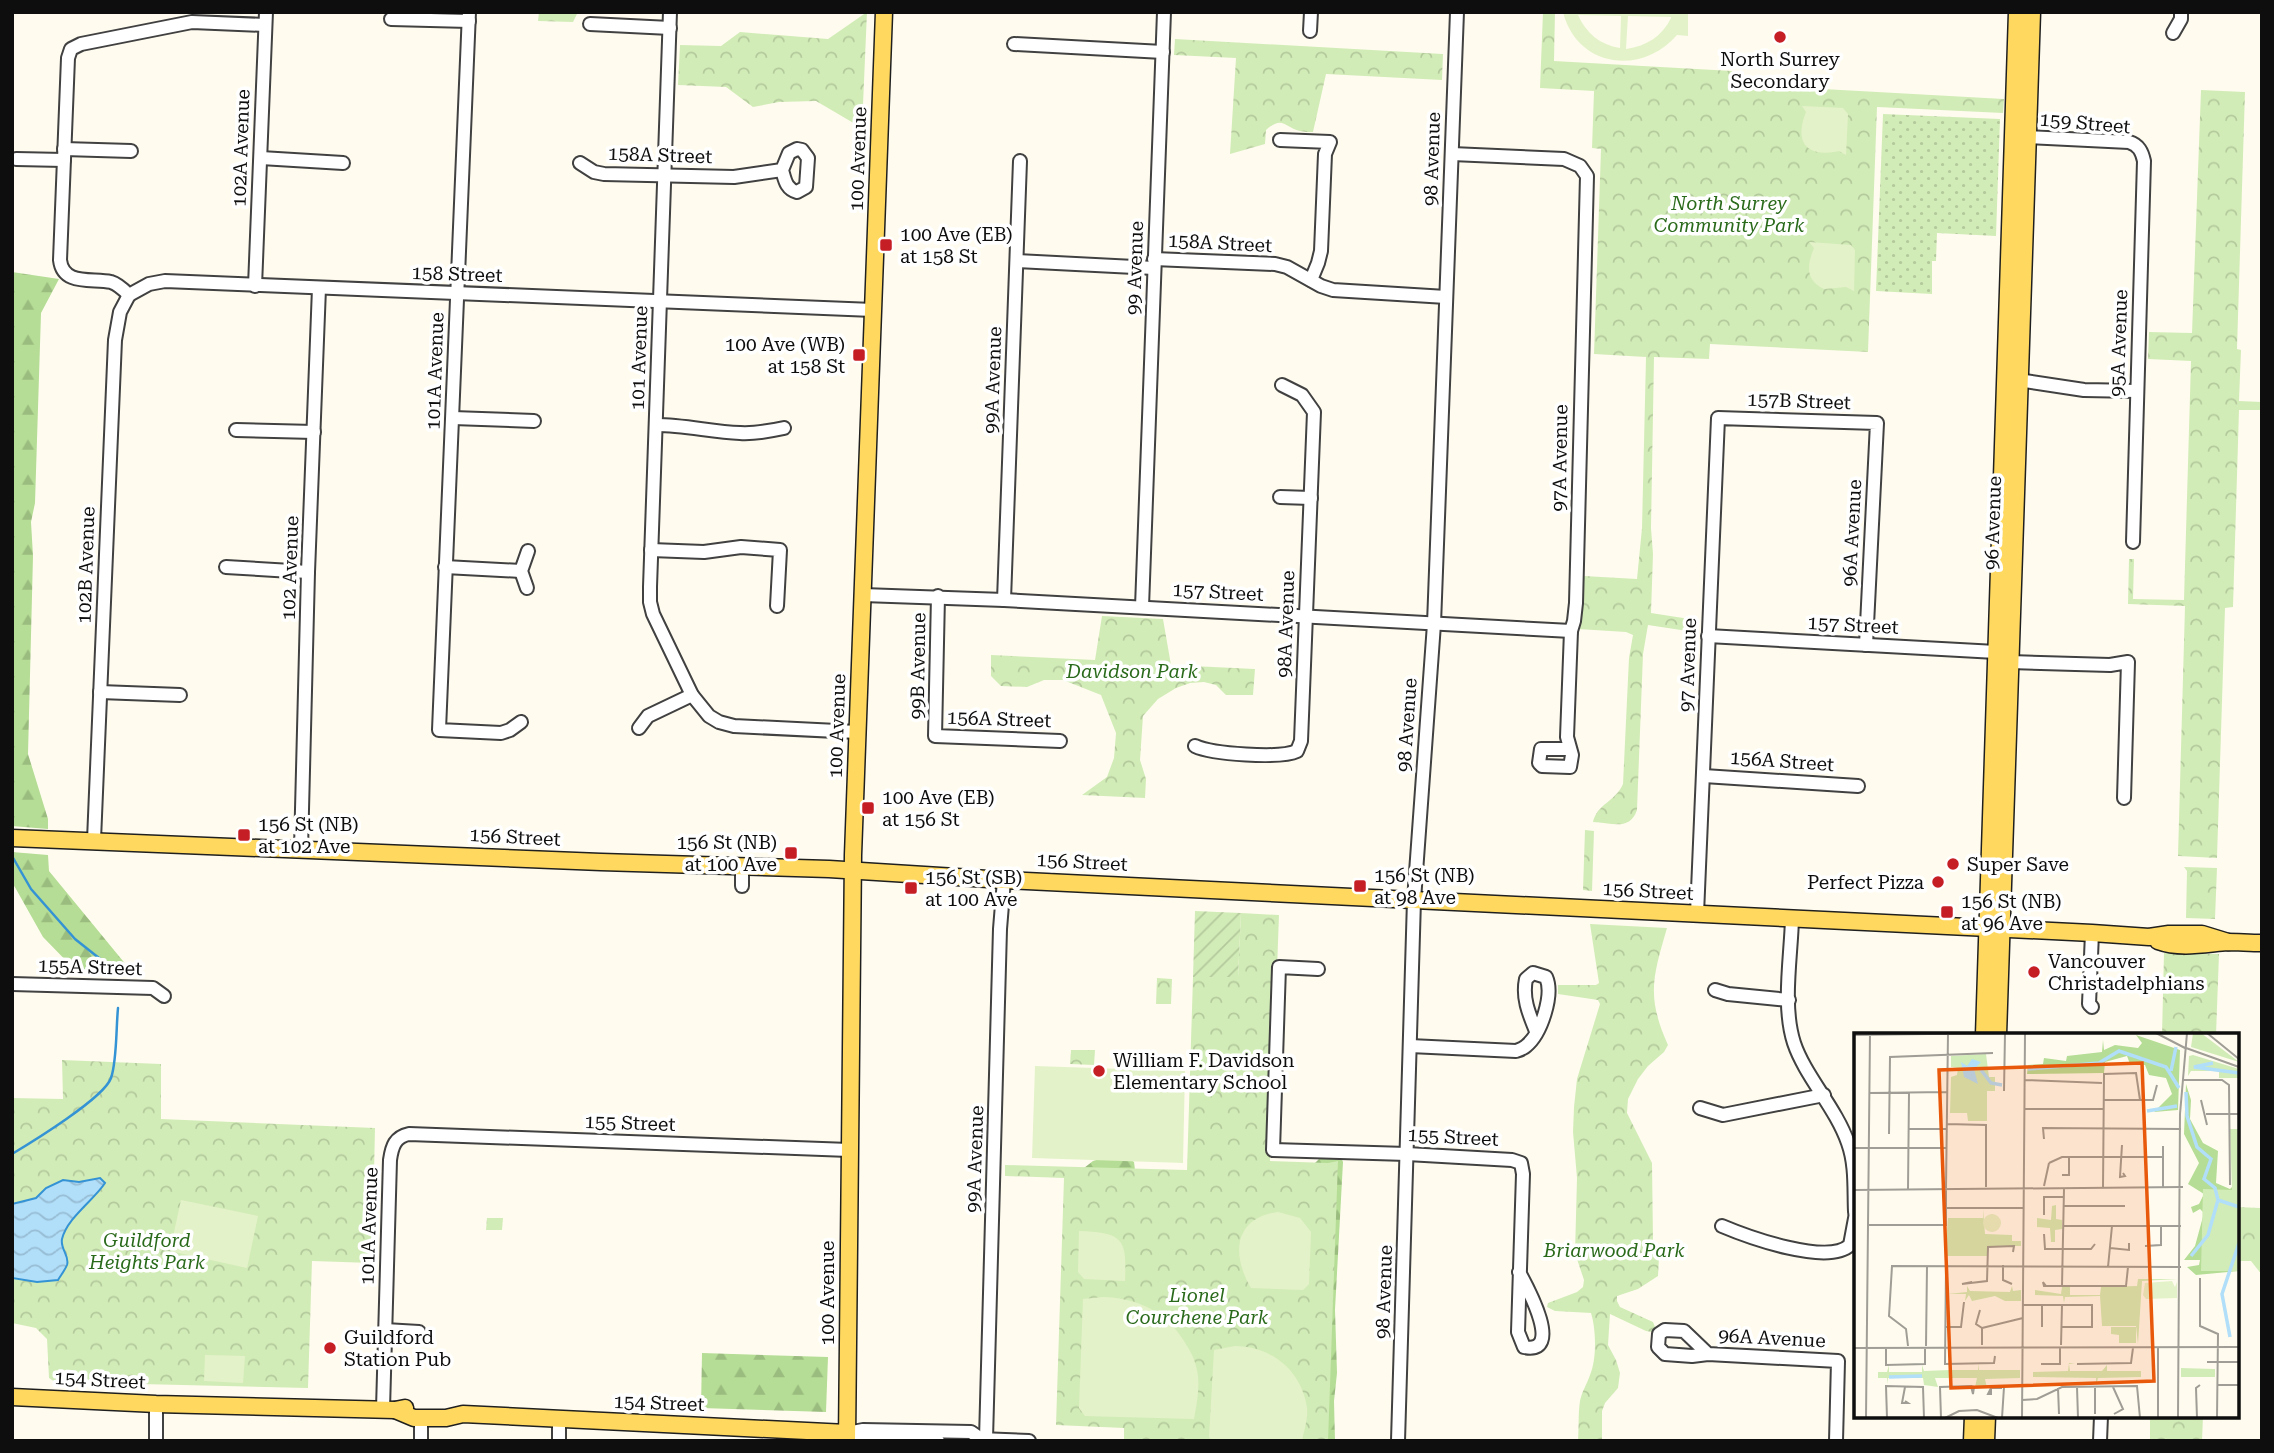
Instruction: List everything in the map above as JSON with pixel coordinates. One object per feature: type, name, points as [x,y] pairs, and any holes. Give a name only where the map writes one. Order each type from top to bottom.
[{"type":"main road","name":"100 Avenue","points":[[849,1436],[853,871],[884,12]]},
{"type":"main road","name":"96 Avenue","points":[[1984,1033],[1994,928],[2010,662],[2017,12]]},
{"type":"main road","name":"96 Avenue","points":[[1998,1033],[1994,928],[1996,652],[2028,137],[2032,12]]},
{"type":"main road","points":[[1999,583],[2004,608],[2003,650],[2010,662]]},
{"type":"main road","name":"156 Street","points":[[12,838],[853,871],[2092,933],[2149,937],[2168,944],[2262,943]]},
{"type":"main road","name":"154 Street","points":[[12,1397],[389,1410],[415,1407],[447,1408],[463,1415]]},
{"type":"main road","name":"154 Street","points":[[389,1410],[414,1418],[446,1419],[463,1415],[849,1436]]},
{"type":"main road","points":[[1972,1441],[1973,1418]]},
{"type":"main road","points":[[1986,1441],[1987,1418]]},
{"type":"street","name":"101 Avenue","points":[[670,12],[651,606],[692,695]]},
{"type":"street","name":"99 Avenue","points":[[1142,607],[1149,525],[1154,263],[1164,12]]},
{"type":"street","points":[[1310,31],[1311,12]]},
{"type":"street","name":"98 Avenue","points":[[1398,1441],[1414,901],[1434,624],[1457,12]]},
{"type":"street","points":[[2173,33],[2181,12]]},
{"type":"street","points":[[391,19],[469,17]]},
{"type":"street","name":"101A Avenue","points":[[469,17],[439,730],[501,733],[521,722]]},
{"type":"street","points":[[129,295],[113,282],[71,278],[63,271],[60,260],[68,58],[71,49],[81,44],[192,22],[265,18]]},
{"type":"street","name":"102A Avenue","points":[[255,286],[265,18]]},
{"type":"street","points":[[590,24],[670,28]]},
{"type":"street","points":[[1014,44],[1163,52]]},
{"type":"street","name":"159 Street","points":[[2028,137],[2129,142],[2139,148]]},
{"type":"street","points":[[1280,140],[1330,142],[1325,154],[1320,257],[1311,281]]},
{"type":"street","name":"95A Avenue","points":[[2133,541],[2144,162],[2139,148]]},
{"type":"street","points":[[16,159],[131,151]]},
{"type":"street","name":"97A Avenue","points":[[1452,154],[1564,159],[1576,163],[1587,176],[1576,603],[1571,631],[1567,737],[1569,748]]},
{"type":"street","points":[[261,158],[343,163]]},
{"type":"street","name":"99A Avenue","points":[[1004,600],[1020,161]]},
{"type":"street","name":"158A Street","points":[[580,163],[594,172],[604,174],[734,177],[782,170]]},
{"type":"street","name":"158A Street","points":[[1017,261],[1268,262],[1287,267],[1326,289],[1446,297]]},
{"type":"street","name":"158 Street","points":[[129,295],[149,284],[165,281],[873,310]]},
{"type":"street","name":"102 Avenue","points":[[301,849],[319,288]]},
{"type":"street","name":"102B Avenue","points":[[94,840],[115,340],[120,312],[129,295]]},
{"type":"street","points":[[2012,379],[2084,390],[2137,391]]},
{"type":"street","name":"98A Avenue","points":[[1195,746],[1206,751],[1277,755],[1297,751],[1302,736],[1314,412],[1302,395],[1282,384]]},
{"type":"street","points":[[453,418],[534,421]]},
{"type":"street","name":"157B Street","points":[[1718,418],[1877,424]]},
{"type":"street","name":"97 Avenue","points":[[1697,914],[1718,418]]},
{"type":"street","name":"96A Avenue","points":[[1866,645],[1877,424]]},
{"type":"street","points":[[656,425],[740,433],[760,433],[784,428]]},
{"type":"street","points":[[236,430],[314,432]]},
{"type":"street","points":[[1280,496],[1311,498]]},
{"type":"street","points":[[651,550],[704,552],[741,547],[780,550],[777,606]]},
{"type":"street","points":[[527,589],[521,571],[528,551]]},
{"type":"street","points":[[226,567],[308,572]]},
{"type":"street","points":[[445,567],[521,571]]},
{"type":"street","name":"157 Street","points":[[863,595],[938,596],[1571,631]]},
{"type":"street","name":"99B Avenue","points":[[935,736],[938,596]]},
{"type":"street","name":"157 Street","points":[[1708,636],[1996,652]]},
{"type":"street","points":[[2010,662],[2110,665],[2128,662],[2124,798]]},
{"type":"street","points":[[100,692],[180,695]]},
{"type":"street","points":[[639,728],[648,716],[692,695],[709,716],[734,726],[857,732]]},
{"type":"street","name":"156A Street","points":[[935,736],[1060,741]]},
{"type":"street","name":"156A Street","points":[[1704,776],[1858,786]]},
{"type":"street","points":[[742,866],[742,886]]},
{"type":"street","name":"99A Avenue","points":[[981,1439],[1004,880]]},
{"type":"street","points":[[1793,919],[1789,1019],[1794,1042],[1841,1126],[1854,1166]]},
{"type":"street","points":[[2092,933],[2089,1003],[2092,1007]]},
{"type":"street","name":"155 Street","points":[[1318,969],[1279,967],[1273,1150],[1407,1154],[1512,1160],[1521,1163],[1523,1174],[1519,1272],[1518,1332],[1524,1347],[1531,1349],[1539,1344],[1542,1336],[1540,1317],[1533,1296],[1519,1272]]},
{"type":"street","name":"155A Street","points":[[12,984],[153,988],[164,996]]},
{"type":"street","points":[[1715,990],[1728,994],[1789,1000]]},
{"type":"street","points":[[1410,1046],[1516,1051],[1527,1046],[1536,1031]]},
{"type":"street","points":[[1700,1108],[1723,1115],[1824,1095]]},
{"type":"street","name":"101A Avenue","points":[[389,1410],[385,1330],[390,1160],[394,1143],[409,1134]]},
{"type":"street","name":"155 Street","points":[[409,1134],[849,1150]]},
{"type":"street","points":[[1722,1226],[1774,1243],[1827,1253],[1849,1247],[1854,1218]]},
{"type":"street","points":[[385,1330],[419,1332]]},
{"type":"street","name":"96A Avenue","points":[[1708,1354],[1839,1361],[1836,1441]]},
{"type":"street","points":[[156,1404],[156,1441]]},
{"type":"street","points":[[421,1418],[421,1441]]},
{"type":"street","points":[[2100,1441],[2101,1418]]},
{"type":"street","points":[[559,1420],[559,1441]]},
{"type":"street","name":"154 Street","points":[[849,1436],[863,1430],[971,1432],[981,1439],[1029,1441]]},
{"type":"street","name":"154 Street","points":[[849,1436],[938,1441]]},
{"type":"green space","points":[[539,12],[578,12],[573,22],[538,21]]},
{"type":"green space","points":[[867,12],[862,128],[816,101],[779,102],[753,107],[726,87],[678,85],[680,45],[721,46],[740,32],[828,39]]},
{"type":"green space","name":"North Surrey Community Park","points":[[1543,12],[1555,12],[1554,61],[1732,71],[1732,84],[2004,99],[2003,113],[1877,107],[1868,352],[1710,344],[1709,359],[1654,357],[1651,613],[1696,620],[1694,632],[1648,625],[1643,654],[1637,810],[1630,821],[1620,824],[1593,822],[1598,811],[1616,795],[1623,784],[1629,658],[1633,635],[1626,632],[1578,629],[1582,615],[1584,576],[1637,579],[1642,528],[1646,357],[1594,354],[1601,149],[1592,148],[1594,91],[1540,88]]},
{"type":"green space","points":[[1563,12],[1688,12],[1688,36],[1677,35],[1663,48],[1646,57],[1629,61],[1596,55],[1582,45],[1570,31]],"holes":[[[1578,15],[1621,16],[1620,48],[1595,37]],[[1628,16],[1671,17],[1671,18],[1653,39],[1626,49]]]},
{"type":"green space","points":[[1175,39],[1443,54],[1442,80],[1326,74],[1313,132],[1300,131],[1283,123],[1276,123],[1266,130],[1265,144],[1230,154],[1236,58],[1174,55]]},
{"type":"green space","points":[[2201,90],[2245,92],[2237,349],[2241,350],[2239,401],[2262,402],[2262,410],[2239,410],[2233,607],[2225,608],[2217,858],[2178,856],[2185,606],[2128,604],[2129,559],[2134,559],[2133,599],[2184,600],[2191,361],[2148,359],[2149,332],[2192,333]]},
{"type":"green space","points":[[1802,106],[1843,108],[1848,114],[1846,155],[1839,151],[1818,152],[1806,145],[1801,132],[1806,112]]},
{"type":"green space","points":[[1883,114],[2000,119],[1996,236],[1937,233],[1936,261],[1932,261],[1932,294],[1876,291]]},
{"type":"green space","points":[[1809,242],[1851,245],[1855,250],[1854,291],[1846,287],[1824,289],[1813,281],[1809,266],[1814,248]]},
{"type":"green space","points":[[12,272],[59,279],[41,313],[35,503],[31,522],[33,556],[28,754],[48,819],[48,829],[12,826]]},
{"type":"green space","name":"Davidson Park","points":[[1102,616],[1163,619],[1171,665],[1255,669],[1253,695],[1226,695],[1216,685],[1190,683],[1158,699],[1143,716],[1140,760],[1146,779],[1145,798],[1082,795],[1107,777],[1114,758],[1116,733],[1101,695],[1063,680],[1044,680],[1027,687],[1001,686],[991,676],[991,655],[1095,660]]},
{"type":"green space","points":[[1585,830],[1594,831],[1592,891],[1583,890]]},
{"type":"green space","points":[[12,852],[48,855],[49,871],[132,972],[78,973],[43,937],[12,882]]},
{"type":"green space","points":[[2184,867],[2217,868],[2215,919],[2186,918],[2187,871]]},
{"type":"green space","points":[[1195,911],[1241,913],[1238,977],[1193,977]]},
{"type":"green space","name":"Lionel Courchene Park","points":[[1241,913],[1279,915],[1270,1161],[1338,1161],[1328,1441],[1124,1441],[1124,1428],[1056,1425],[1064,1178],[1005,1176],[1005,1165],[1187,1170],[1193,977],[1238,977]]},
{"type":"green space","name":"Briarwood Park","points":[[1590,924],[1667,928],[1655,974],[1654,999],[1668,1045],[1638,1079],[1628,1099],[1627,1113],[1652,1163],[1653,1241],[1659,1257],[1658,1276],[1638,1289],[1617,1296],[1620,1307],[1653,1322],[1655,1327],[1652,1332],[1646,1331],[1610,1314],[1608,1345],[1620,1373],[1618,1388],[1605,1403],[1602,1411],[1602,1441],[1578,1441],[1580,1401],[1594,1360],[1593,1320],[1591,1313],[1555,1311],[1547,1307],[1548,1303],[1577,1292],[1583,1287],[1584,1280],[1575,1253],[1577,1178],[1574,1107],[1577,1079],[1600,1004],[1598,1000],[1558,994],[1558,985],[1599,983]]},
{"type":"green space","points":[[2164,953],[2219,954],[2216,1033],[2162,1033]]},
{"type":"green space","points":[[1157,978],[1172,979],[1171,1004],[1156,1004]]},
{"type":"green space","points":[[1071,1050],[1095,1050],[1094,1065],[1070,1064]]},
{"type":"green space","name":"Guildford Heights Park","points":[[62,1060],[161,1064],[161,1119],[375,1128],[372,1263],[312,1261],[308,1388],[55,1382],[49,1378],[47,1339],[36,1328],[12,1323],[12,1098],[63,1099]]},
{"type":"green space","points":[[1035,1066],[1185,1071],[1183,1163],[1032,1158]]},
{"type":"green space","points":[[1321,1157],[1341,1157],[1343,1162],[1335,1310],[1335,1441],[1320,1441],[1314,1164]]},
{"type":"green space","points":[[1103,1158],[1131,1160],[1135,1170],[1084,1168]]},
{"type":"green space","points":[[181,1200],[258,1216],[247,1268],[170,1251]]},
{"type":"green space","points":[[2262,1206],[2262,1275],[2251,1261],[2239,1261],[2239,1207]]},
{"type":"green space","points":[[1278,1212],[1300,1218],[1311,1232],[1309,1284],[1303,1290],[1251,1288],[1241,1263],[1240,1240],[1245,1230],[1263,1216]]},
{"type":"green space","points":[[487,1218],[503,1218],[502,1230],[486,1230]]},
{"type":"green space","points":[[1079,1231],[1105,1233],[1119,1240],[1125,1255],[1125,1281],[1084,1279],[1078,1272]]},
{"type":"green space","points":[[1103,1297],[1128,1300],[1150,1308],[1177,1331],[1191,1353],[1197,1372],[1198,1392],[1194,1419],[1085,1416],[1079,1408],[1083,1299]]},
{"type":"green space","points":[[1235,1346],[1261,1350],[1283,1363],[1292,1372],[1304,1395],[1307,1408],[1302,1441],[1212,1441],[1209,1437],[1214,1350]]},
{"type":"green space","points":[[702,1353],[828,1357],[826,1412],[701,1408]]},
{"type":"green space","points":[[205,1355],[245,1356],[243,1383],[204,1381]]},
{"type":"green space","points":[[2150,1418],[2203,1418],[2202,1441],[2150,1441]]},
{"type":"water","points":[[100,1178],[105,1183],[65,1231],[62,1246],[68,1262],[58,1280],[37,1282],[12,1278],[12,1204],[36,1198],[46,1188],[63,1180],[79,1182]]},
{"type":"waterway","points":[[12,856],[31,889],[75,939],[104,962]]},
{"type":"waterway","points":[[12,1154],[66,1119],[106,1087],[114,1063],[118,1008]]},
{"type":"place","name":"North Surrey Secondary","points":[[1780,37]]},
{"type":"place","name":"100 Ave (EB) at 158 St","points":[[886,245]]},
{"type":"place","name":"100 Ave (WB) at 158 St","points":[[859,355]]},
{"type":"place","name":"100 Ave (EB) at 156 St","points":[[868,808]]},
{"type":"place","name":"156 St (NB) at 102 Ave","points":[[244,835]]},
{"type":"place","name":"156 St (NB) at 100 Ave","points":[[791,853]]},
{"type":"place","name":"Super Save","points":[[1953,864]]},
{"type":"place","name":"Perfect Pizza","points":[[1938,882]]},
{"type":"place","name":"156 St (NB) at 98 Ave","points":[[1360,886]]},
{"type":"place","name":"156 St (SB) at 100 Ave","points":[[911,888]]},
{"type":"place","name":"156 St (NB) at 96 Ave","points":[[1947,912]]},
{"type":"place","name":"Vancouver Christadelphians","points":[[2034,972]]},
{"type":"place","name":"William F. Davidson Elementary School","points":[[1099,1071]]},
{"type":"place","name":"Guildford Station Pub","points":[[330,1348]]}]
